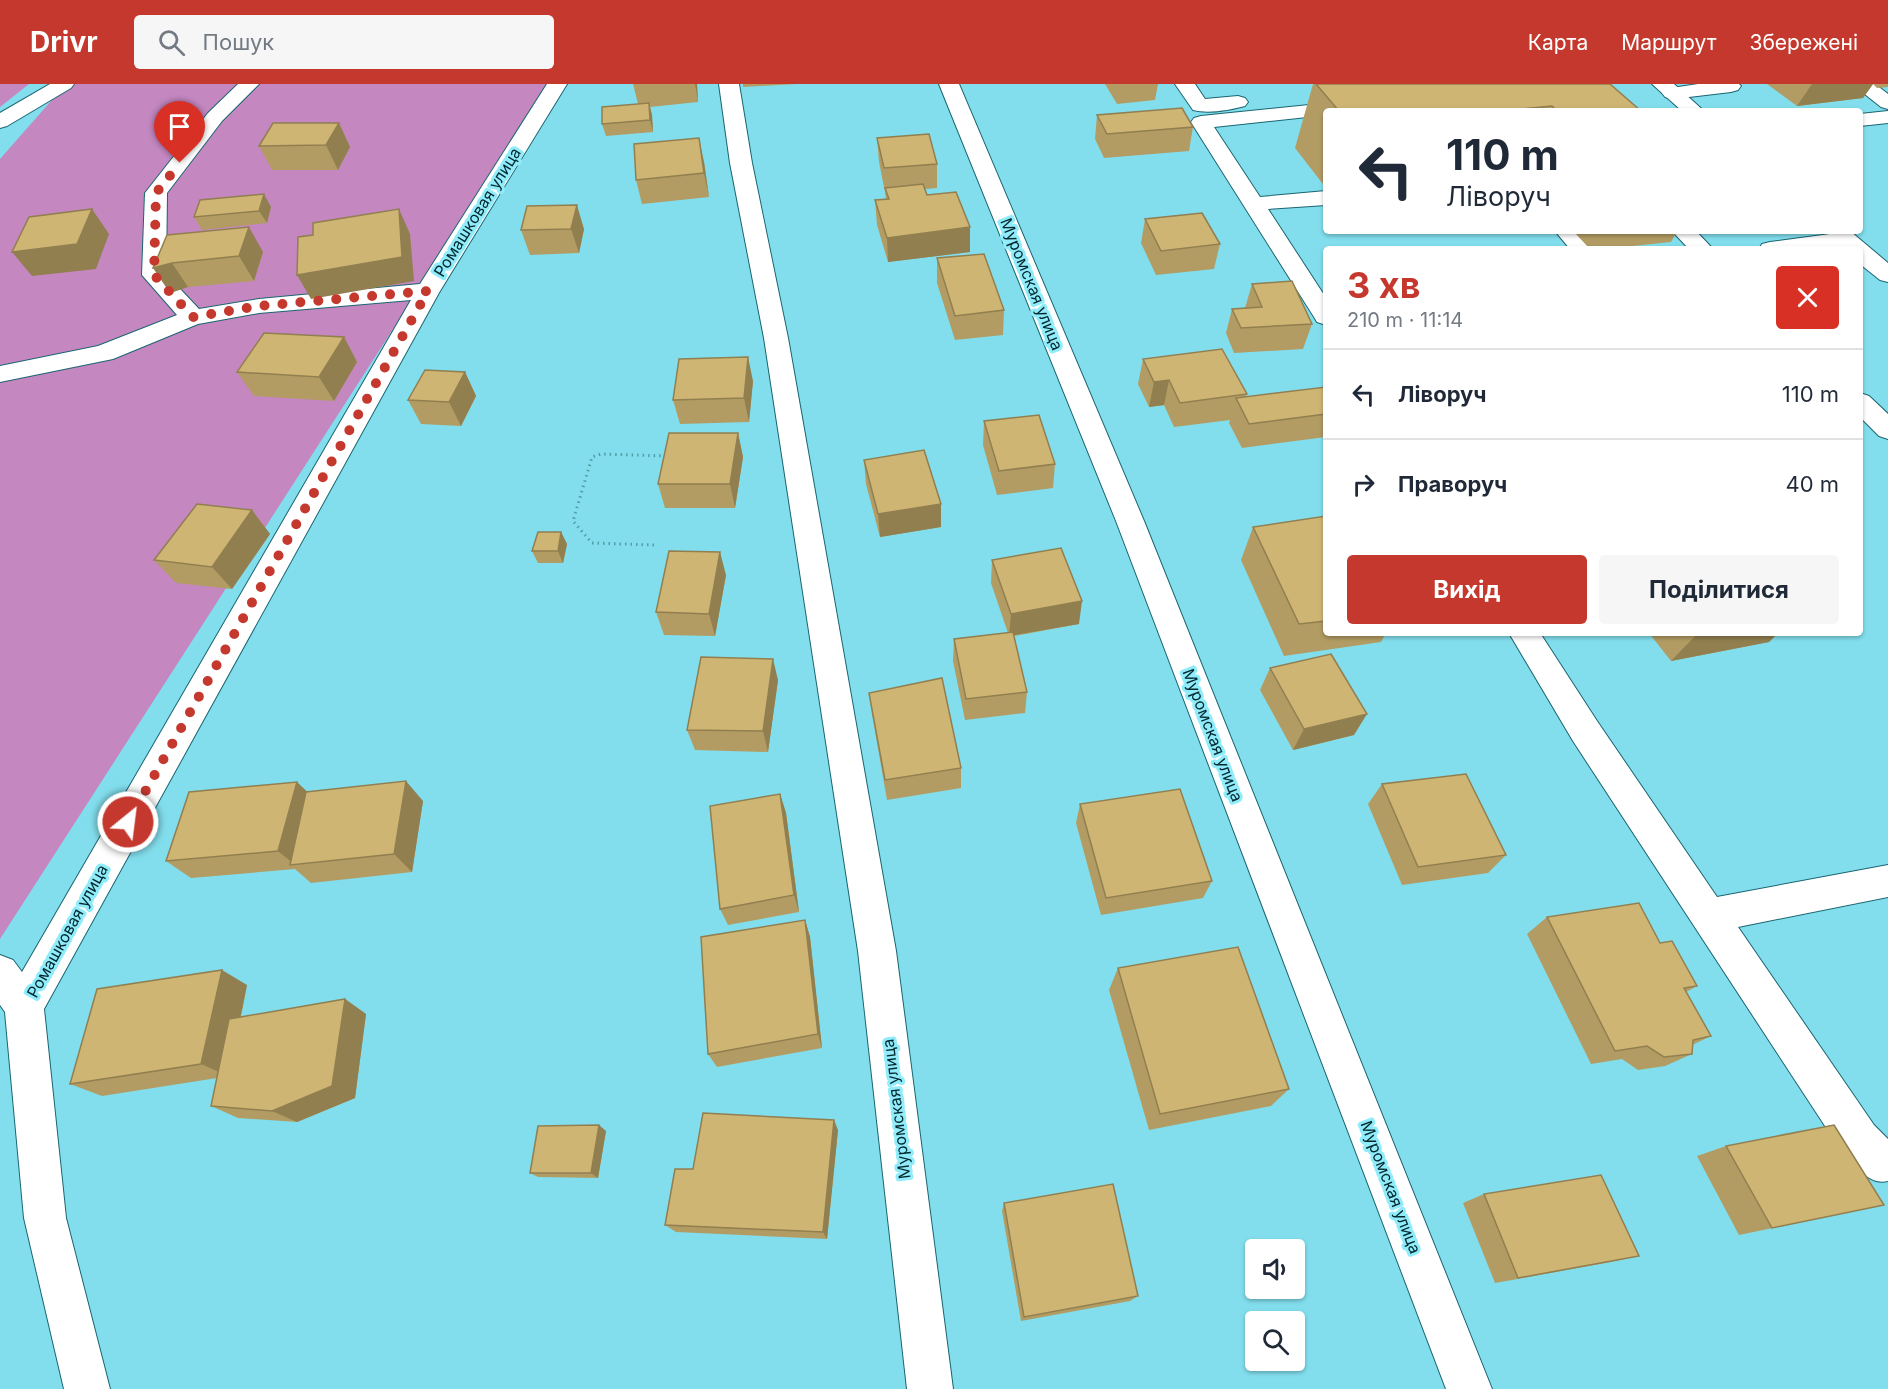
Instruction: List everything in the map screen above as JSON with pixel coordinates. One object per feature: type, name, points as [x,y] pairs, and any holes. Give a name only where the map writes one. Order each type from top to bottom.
[{"type":"street","points":[[0,122],[64,84]]},
{"type":"street","points":[[193,317],[154,275],[156,193],[215,117],[249,84]]},
{"type":"street","name":"Ромашковая улица","points":[[87,1389],[45,1218],[24,1006],[428,291],[557,84]]},
{"type":"street","name":"Муромская улица","points":[[729,84],[741,163],[776,338],[877,951],[930,1389]]},
{"type":"street","name":"Муромская улица","points":[[949,84],[1130,521],[1470,1389]]},
{"type":"street","points":[[1185,84],[1200,106],[1361,98],[1201,122],[1318,292],[1323,308]]},
{"type":"street","points":[[1667,88],[1731,86],[1728,84]]},
{"type":"street","points":[[1862,84],[1888,103]]},
{"type":"street","points":[[1667,88],[1690,108]]},
{"type":"street","points":[[1863,120],[1888,117]]},
{"type":"street","points":[[1256,204],[1323,198]]},
{"type":"street","points":[[1569,234],[1579,246]]},
{"type":"street","points":[[1686,234],[1699,246]]},
{"type":"street","points":[[1810,246],[1849,243]]},
{"type":"street","points":[[1863,254],[1888,275]]},
{"type":"street","points":[[0,374],[104,353],[193,317],[259,306],[428,291]]},
{"type":"street","points":[[1863,405],[1888,430]]},
{"type":"street","points":[[1526,636],[1585,731],[1859,1140],[1881,1162],[1888,1160]]},
{"type":"street","points":[[1709,916],[1888,881]]},
{"type":"street","points":[[0,973],[24,1006]]},
{"type":"path","points":[[654,545],[592,543],[573,521],[592,457],[601,454],[670,456]]},
{"type":"shaded area","points":[[0,84],[29,84],[0,107]]},
{"type":"shaded area","points":[[66,84],[551,84],[0,939],[0,159]]},
{"type":"building","points":[[1316,84],[1610,84],[1638,108],[1554,108],[1552,106],[1532,108],[1336,108]]},
{"type":"building","points":[[649,103],[650,120],[602,124],[602,107]]},
{"type":"building","points":[[1182,108],[1193,127],[1107,134],[1097,115]]},
{"type":"building","points":[[273,123],[339,123],[326,145],[259,146]]},
{"type":"building","points":[[929,134],[937,164],[884,168],[877,138]]},
{"type":"building","points":[[699,138],[704,173],[636,180],[634,144]]},
{"type":"building","points":[[923,184],[927,195],[956,192],[970,227],[887,238],[875,200],[889,199],[885,188]]},
{"type":"building","points":[[264,194],[259,211],[194,217],[200,200]]},
{"type":"building","points":[[577,205],[571,229],[521,230],[527,206]]},
{"type":"building","points":[[92,209],[77,244],[12,252],[29,217]]},
{"type":"building","points":[[399,209],[402,257],[297,275],[298,237],[313,235],[313,223]]},
{"type":"building","points":[[1202,213],[1220,244],[1161,251],[1145,219]]},
{"type":"building","points":[[249,227],[239,256],[172,263],[153,268],[167,235]]},
{"type":"building","points":[[984,254],[1004,310],[955,316],[937,258]]},
{"type":"building","points":[[1292,281],[1312,324],[1241,328],[1232,309],[1262,307],[1252,284]]},
{"type":"building","points":[[264,333],[344,337],[319,377],[237,372]]},
{"type":"building","points":[[1222,349],[1247,394],[1180,403],[1169,380],[1154,382],[1143,359]]},
{"type":"building","points":[[748,357],[744,398],[673,400],[679,359]]},
{"type":"building","points":[[425,370],[465,372],[449,402],[408,400]]},
{"type":"building","points":[[1323,387],[1323,414],[1249,424],[1236,398]]},
{"type":"building","points":[[1039,415],[1055,464],[999,471],[984,421]]},
{"type":"building","points":[[669,433],[738,433],[730,484],[658,484]]},
{"type":"building","points":[[924,450],[941,504],[878,514],[864,460]]},
{"type":"building","points":[[197,504],[252,510],[212,567],[154,560]]},
{"type":"building","points":[[1323,516],[1323,621],[1299,624],[1253,527]]},
{"type":"building","points":[[538,532],[561,532],[558,551],[532,551]]},
{"type":"building","points":[[1061,548],[1082,601],[1011,614],[992,560]]},
{"type":"building","points":[[669,551],[720,552],[709,614],[656,612]]},
{"type":"building","points":[[1013,632],[1027,692],[966,699],[954,639]]},
{"type":"building","points":[[1331,654],[1367,714],[1304,729],[1270,668]]},
{"type":"building","points":[[701,657],[773,659],[763,731],[687,730]]},
{"type":"building","points":[[942,678],[961,768],[885,780],[869,693]]},
{"type":"building","points":[[1466,774],[1506,855],[1418,867],[1382,784]]},
{"type":"building","points":[[406,781],[394,854],[290,865],[306,792]]},
{"type":"building","points":[[297,782],[278,851],[166,861],[189,792]]},
{"type":"building","points":[[1180,789],[1212,881],[1106,898],[1080,804]]},
{"type":"building","points":[[780,794],[794,895],[720,909],[710,806]]},
{"type":"building","points":[[1639,903],[1660,943],[1672,941],[1697,986],[1684,988],[1711,1036],[1693,1040],[1692,1054],[1664,1057],[1647,1046],[1615,1051],[1547,917]]},
{"type":"building","points":[[805,920],[818,1034],[708,1054],[701,937]]},
{"type":"building","points":[[1238,947],[1289,1089],[1160,1114],[1118,968]]},
{"type":"building","points":[[222,970],[201,1064],[70,1084],[97,989]]},
{"type":"building","points":[[345,999],[332,1086],[272,1111],[211,1106],[229,1019]]},
{"type":"building","points":[[703,1113],[834,1120],[823,1232],[665,1225],[675,1169],[693,1169]]},
{"type":"building","points":[[599,1125],[591,1173],[530,1173],[538,1126]]},
{"type":"building","points":[[1834,1125],[1884,1205],[1772,1228],[1726,1146]]},
{"type":"building","points":[[1601,1175],[1639,1256],[1518,1278],[1484,1194]]},
{"type":"building","points":[[1113,1184],[1138,1296],[1024,1317],[1004,1203]]},
{"type":"route","points":[[128,822],[428,291],[259,306],[193,317],[154,275],[156,193],[180,163]]}]
